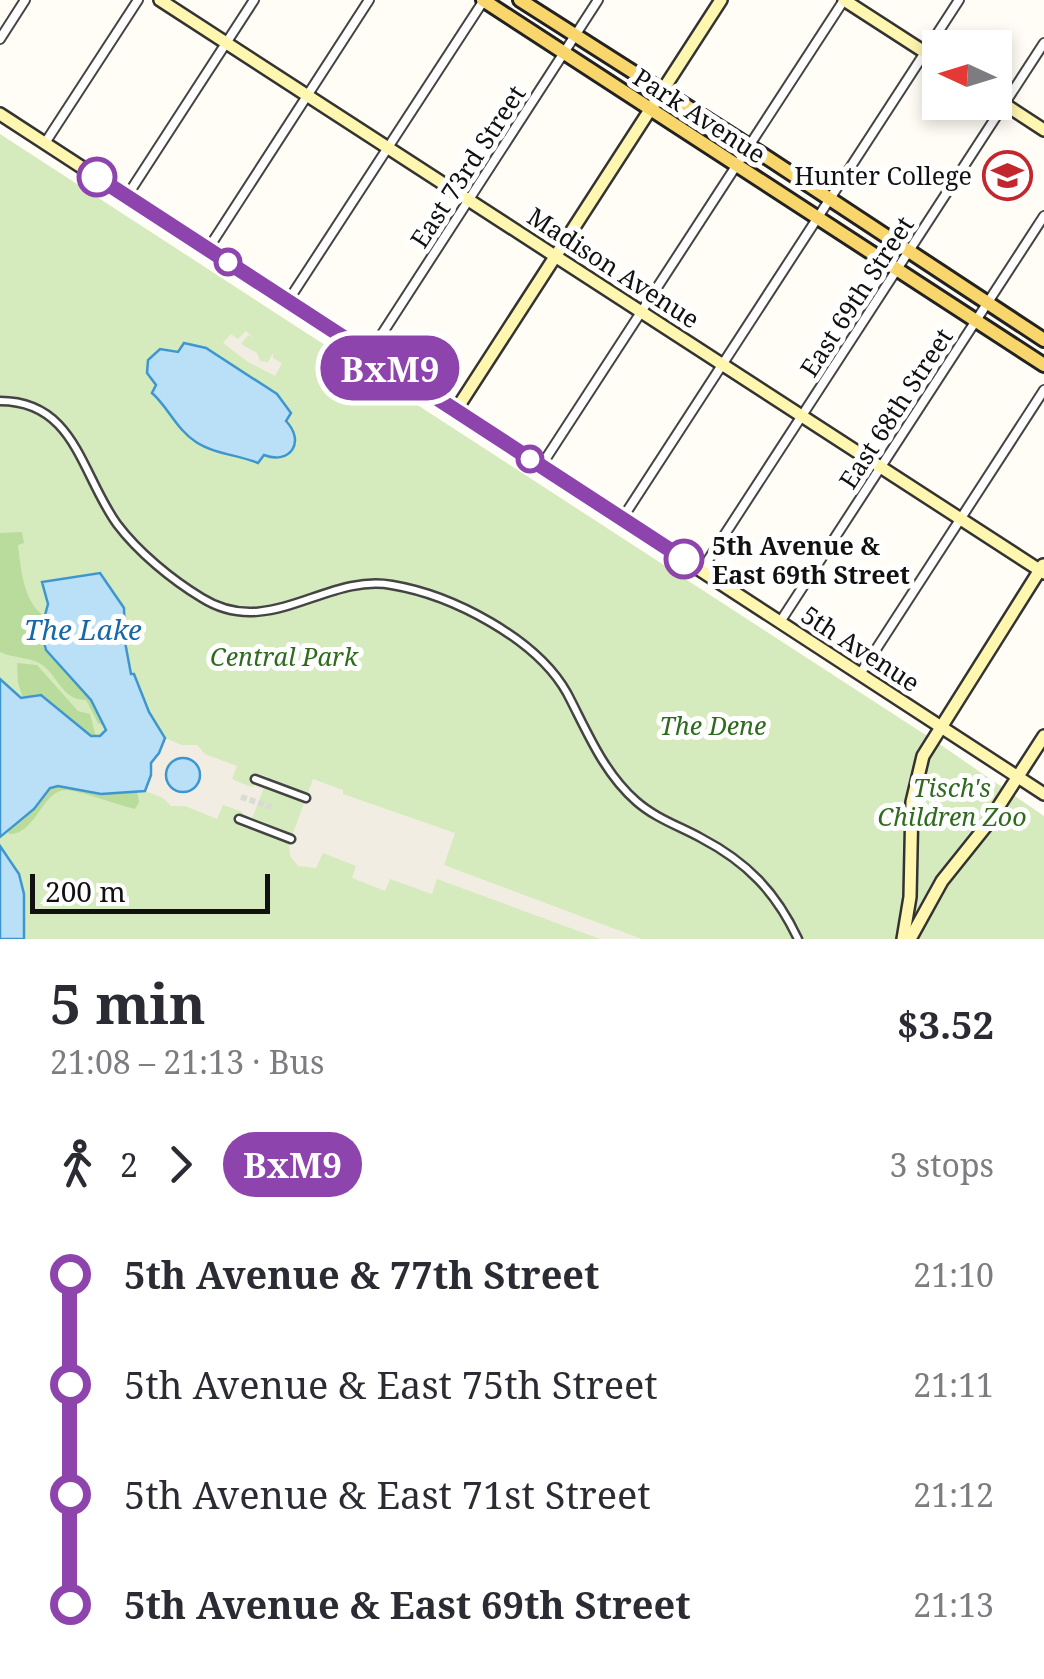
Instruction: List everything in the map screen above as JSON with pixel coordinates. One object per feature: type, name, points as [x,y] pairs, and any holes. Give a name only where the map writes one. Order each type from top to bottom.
[{"type":"main road","name":"Madison Avenue","points":[[160,0],[1043,569]]},
{"type":"main road","name":"Park Avenue","points":[[483,0],[1044,365]]},
{"type":"main road","name":"Park Avenue","points":[[520,0],[749,145],[1044,340]]},
{"type":"main road","points":[[456,410],[722,0]]},
{"type":"main road","points":[[844,0],[922,50]]},
{"type":"main road","points":[[1012,109],[1044,130]]},
{"type":"main road","name":"5th Avenue","points":[[0,114],[1044,794]]},
{"type":"main road","points":[[902,939],[910,905],[911,822],[920,766],[939,726],[1043,569]]},
{"type":"main road","points":[[910,939],[951,869],[1044,736]]},
{"type":"street","points":[[0,39],[25,0]]},
{"type":"street","points":[[45,143],[138,0]]},
{"type":"street","points":[[126,196],[254,0]]},
{"type":"street","points":[[208,249],[369,0]]},
{"type":"street","points":[[288,301],[483,0]]},
{"type":"street","name":"East 73rd Street","points":[[369,354],[598,0]]},
{"type":"street","points":[[541,466],[844,0]]},
{"type":"street","points":[[939,30],[959,0]]},
{"type":"street","name":"East 69th Street","points":[[1012,85],[1044,42]]},
{"type":"street","points":[[622,519],[922,57]]},
{"type":"street","name":"East 69th Street","points":[[701,571],[908,252],[988,120]]},
{"type":"street","name":"East 68th Street","points":[[780,622],[1044,216]]},
{"type":"street","points":[[860,674],[1044,390]]},
{"type":"street","points":[[0,401],[36,408],[57,421],[70,437],[116,522],[133,542],[206,601],[243,610],[284,609],[338,589],[372,583],[413,590],[464,610],[518,640],[550,668],[605,765],[629,794],[656,816],[716,846],[748,868],[772,894],[798,939]]},
{"type":"street","points":[[255,779],[306,798]]},
{"type":"street","points":[[240,819],[291,839]]},
{"type":"green space","name":"Central Park","points":[[0,134],[935,741],[1044,816],[1044,939],[0,939]]},
{"type":"green space","points":[[22,532],[24,543],[18,545],[22,574],[27,593],[44,616],[46,650],[91,700],[106,727],[98,723],[86,700],[66,692],[41,664],[0,652],[0,533]]},
{"type":"green space","points":[[17,663],[37,665],[78,711],[90,714],[96,737],[36,694],[23,698]]},
{"type":"green space","points":[[50,788],[101,794],[137,790],[139,802],[135,809],[75,791],[59,791],[26,827],[9,834],[7,829],[34,809]]},
{"type":"shaded area","points":[[246,331],[254,339],[248,335],[241,344],[257,353],[260,361],[268,362],[273,353],[273,358],[282,363],[275,376],[223,343],[231,334],[238,339]]},
{"type":"shaded area","points":[[165,738],[182,745],[197,745],[205,754],[237,766],[232,779],[246,785],[253,787],[257,773],[268,777],[248,829],[237,825],[243,812],[223,805],[217,819],[185,806],[171,806],[145,791],[151,763]]},
{"type":"shaded area","points":[[313,779],[343,790],[343,794],[455,833],[444,865],[642,939],[600,939],[437,879],[432,894],[390,879],[385,891],[352,878],[356,866],[323,853],[316,868],[298,866],[290,856],[289,844]]},
{"type":"water","points":[[184,343],[206,348],[277,394],[291,413],[286,421],[295,444],[288,454],[264,455],[258,463],[203,446],[183,431],[152,393],[156,385],[147,373],[148,360],[160,349],[178,352]]},
{"type":"water","name":"The Lake","points":[[100,573],[124,608],[131,674],[165,738],[151,763],[145,791],[101,794],[50,788],[34,809],[0,837],[0,679],[21,698],[41,695],[91,736],[100,736],[106,730],[91,700],[46,650],[41,630],[48,604],[42,582]]},
{"type":"water","points":[[183,758],[195,763],[200,775],[195,787],[183,792],[171,787],[166,775],[171,763]]},
{"type":"water","points":[[0,846],[19,874],[24,894],[24,939],[0,939]]},
{"type":"tunnel","points":[[241,797],[272,807]]},
{"type":"bus line","name":"BxM9","points":[[97,177],[684,559]]},
{"type":"place","name":"Hunter College","points":[[1007,175]]},
{"type":"place","name":"5th Avenue & East 69th Street","points":[[684,559]]},
{"type":"park label","name":"The Dene","points":[[713,725]]},
{"type":"park label","name":"Tisch's Children Zoo","points":[[952,802]]}]
